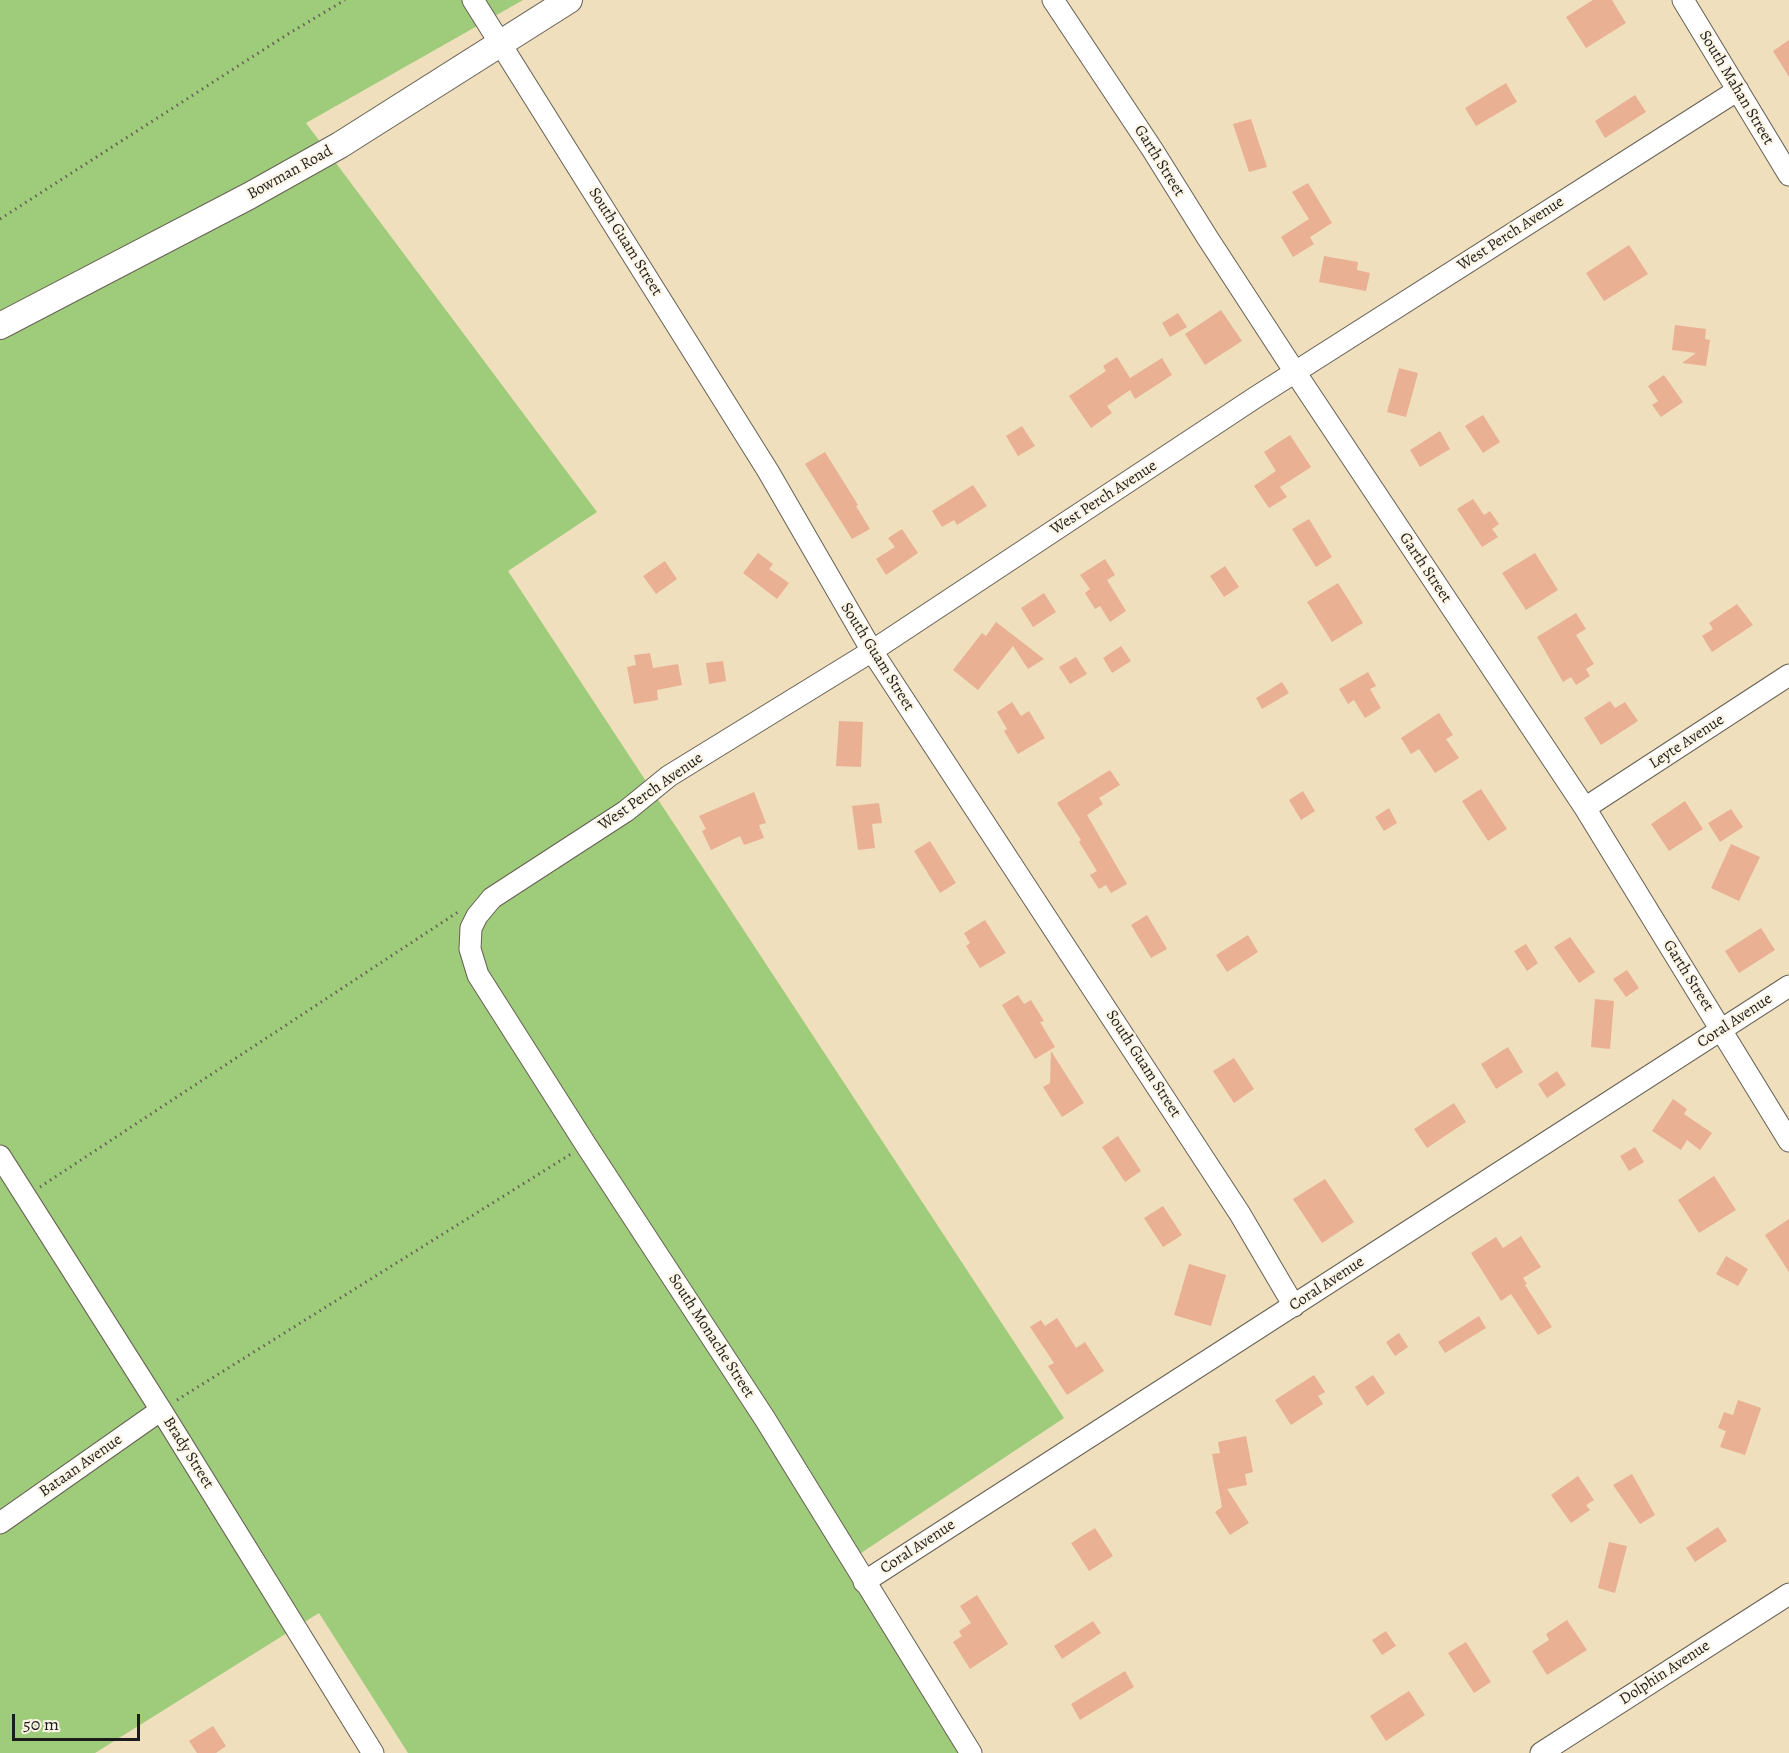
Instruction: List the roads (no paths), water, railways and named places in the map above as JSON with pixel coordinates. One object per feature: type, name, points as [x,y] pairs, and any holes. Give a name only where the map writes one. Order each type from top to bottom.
[{"type":"main road","name":"Bowman Road","points":[[0,326],[249,196],[340,145],[568,0]]},
{"type":"street","name":"South Guam Street","points":[[473,0],[768,471],[872,651],[1240,1214],[1294,1306]]},
{"type":"street","name":"Garth Street","points":[[1053,0],[1295,372],[1585,808],[1789,1141]]},
{"type":"street","name":"South Mahan Street","points":[[1683,0],[1789,175]]},
{"type":"street","name":"West Perch Avenue","points":[[470,912],[626,811],[669,776],[872,651],[1295,372],[1738,90]]},
{"type":"street","name":"Leyte Avenue","points":[[1585,808],[1789,675]]},
{"type":"street","name":"South Monache Street","points":[[470,912],[470,949],[478,975],[765,1419],[971,1753]]},
{"type":"street","name":"Coral Avenue","points":[[864,1582],[1789,986]]},
{"type":"street","name":"Brady Street","points":[[0,1156],[161,1410],[373,1753]]},
{"type":"street","name":"Bataan Avenue","points":[[0,1523],[161,1410]]},
{"type":"street","name":"Dolphin Avenue","points":[[1541,1753],[1789,1594]]}]
